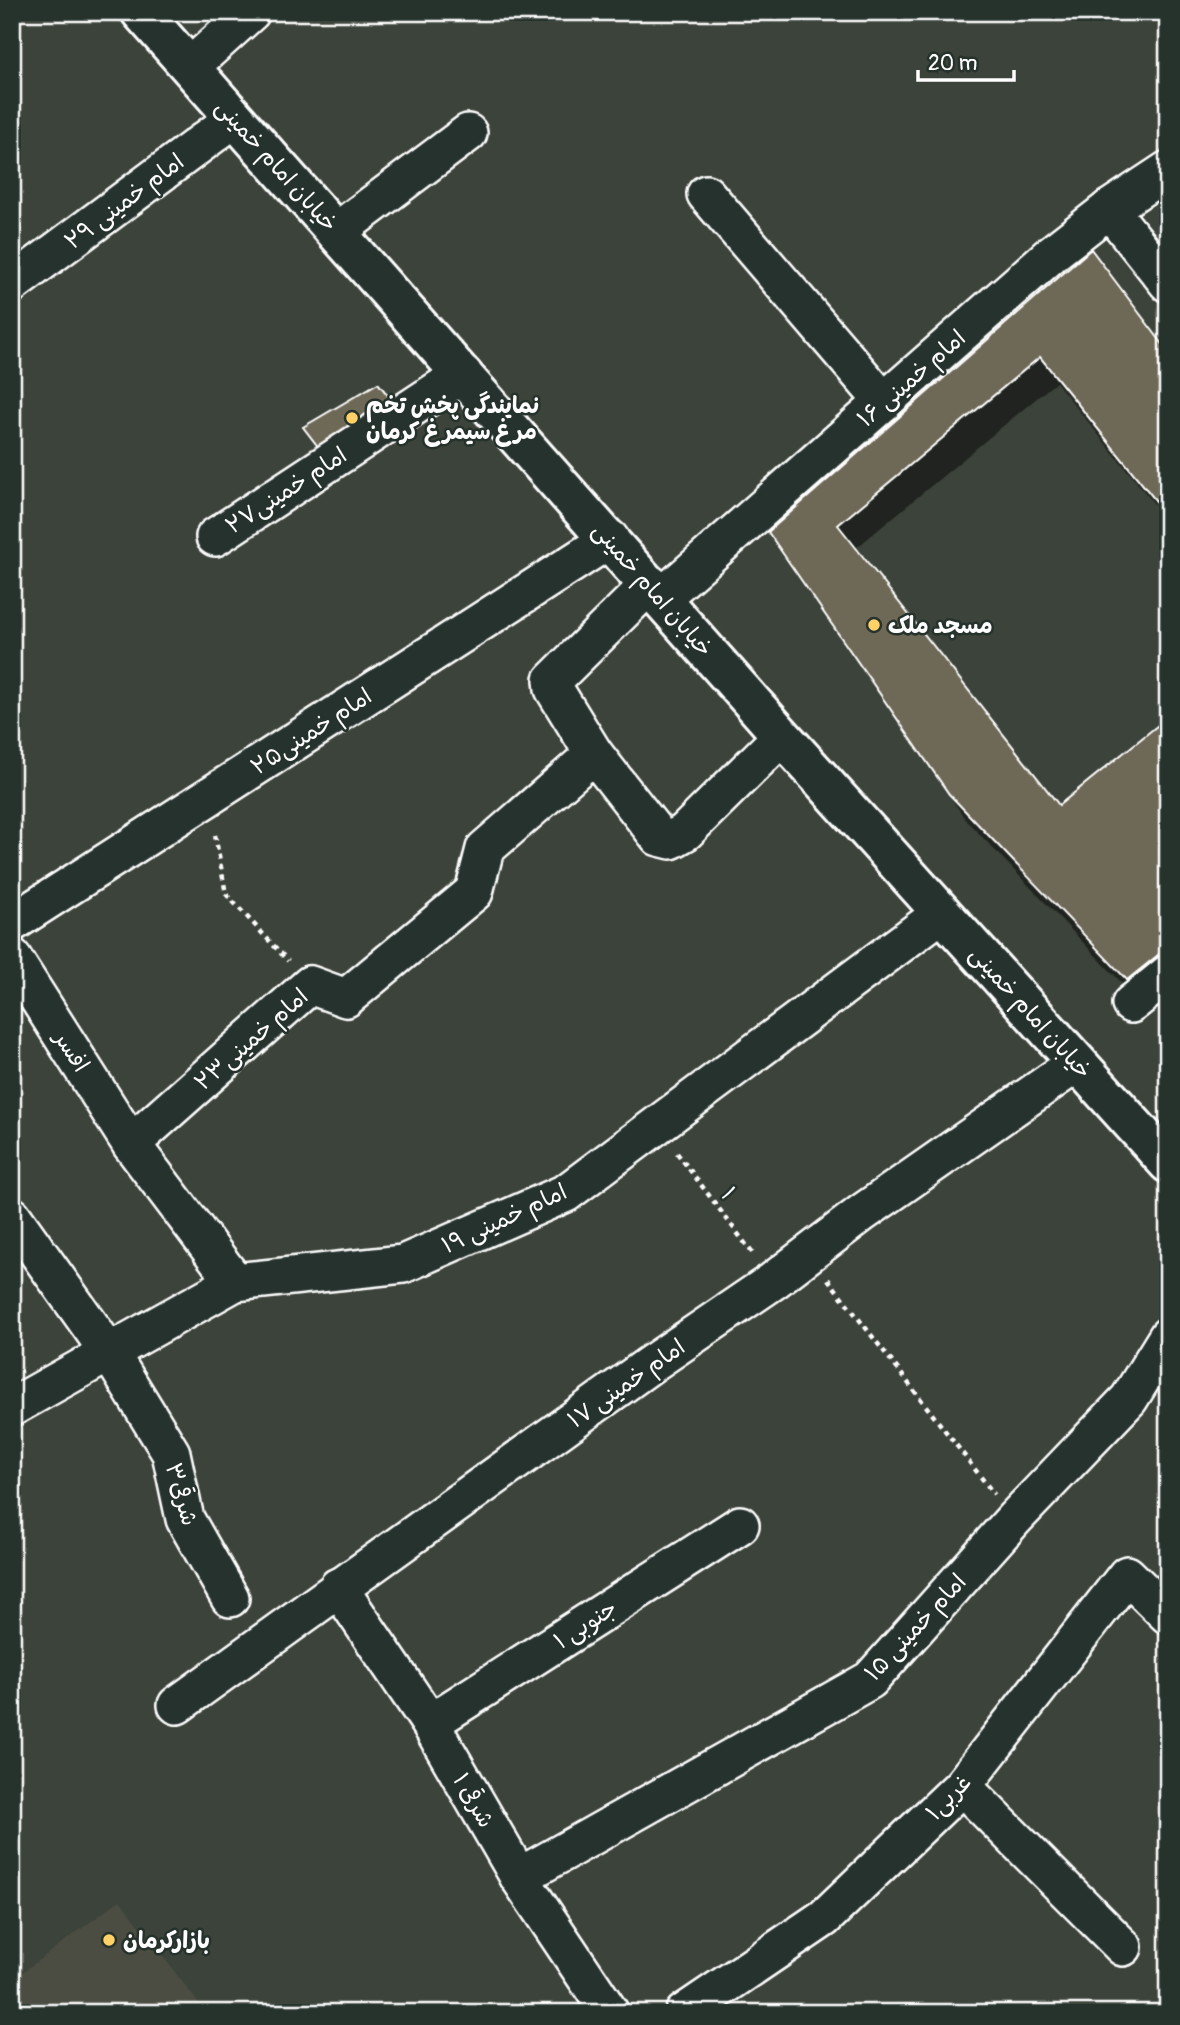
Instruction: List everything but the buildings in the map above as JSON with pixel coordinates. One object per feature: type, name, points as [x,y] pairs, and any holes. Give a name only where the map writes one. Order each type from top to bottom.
[{"type":"main road","name":"خیابان امام خمینی","points":[[141,12],[782,736],[1168,1163]]},
{"type":"street","points":[[190,67],[251,12]]},
{"type":"street","name":"امام خمینی ۲۹","points":[[12,284],[235,118]]},
{"type":"street","points":[[336,232],[468,133]]},
{"type":"street","name":"امام خمینی ۱۶","points":[[594,754],[554,689],[553,680],[884,402],[1054,252],[1109,209],[1168,170]]},
{"type":"street","points":[[706,194],[884,402]]},
{"type":"street","points":[[1109,209],[1168,283]]},
{"type":"street","name":"امام خمینی۲۷","points":[[215,537],[463,374]]},
{"type":"street","name":"امام خمینی۲۵","points":[[12,923],[610,539]]},
{"type":"street","points":[[594,754],[659,837],[671,840],[685,832],[782,736]]},
{"type":"street","name":"امام خمینی۲۳","points":[[131,1144],[310,985],[346,999],[474,892],[485,849],[594,754]]},
{"type":"street","name":"امام خمینی ۱۹","points":[[12,1407],[111,1355],[235,1282],[403,1264],[566,1193],[942,912]]},
{"type":"street","name":"افسر","points":[[12,957],[131,1144],[235,1282]]},
{"type":"street","points":[[1131,1004],[1168,974]]},
{"type":"street","name":"امام خمینی ۱۷","points":[[177,1705],[338,1587],[1077,1063]]},
{"type":"street","name":"شرقی۳","points":[[12,1216],[111,1355],[171,1453],[185,1519],[230,1598]]},
{"type":"street","name":"امام خمینی ۱۵","points":[[519,1877],[870,1680],[1014,1519],[1129,1399],[1168,1336]]},
{"type":"street","name":"۱ جنوبی","points":[[430,1723],[740,1525]]},
{"type":"street","name":"غربی۱","points":[[684,2013],[824,1918],[962,1786],[1127,1575],[1168,1615]]},
{"type":"street","name":"۱ شرقی","points":[[338,1587],[430,1723],[519,1877],[610,2013]]},
{"type":"street","points":[[962,1786],[1124,1947]]},
{"type":"path","points":[[208,796],[226,894],[310,985]]},
{"type":"path","name":"۱","points":[[656,1125],[773,1281]]},
{"type":"path","points":[[808,1253],[1014,1519]]},
{"type":"shaded area","name":"بازارکرمان","points":[[120,1900],[206,2013],[12,2013],[12,1980]]},
{"type":"place","name":"نمایندگی پخش تخم مرغ سیمرغ کرمان","points":[[352,418]]},
{"type":"place","name":"مسجد ملک","points":[[874,625]]},
{"type":"place","name":"بازارکرمان","points":[[109,1940]]}]
